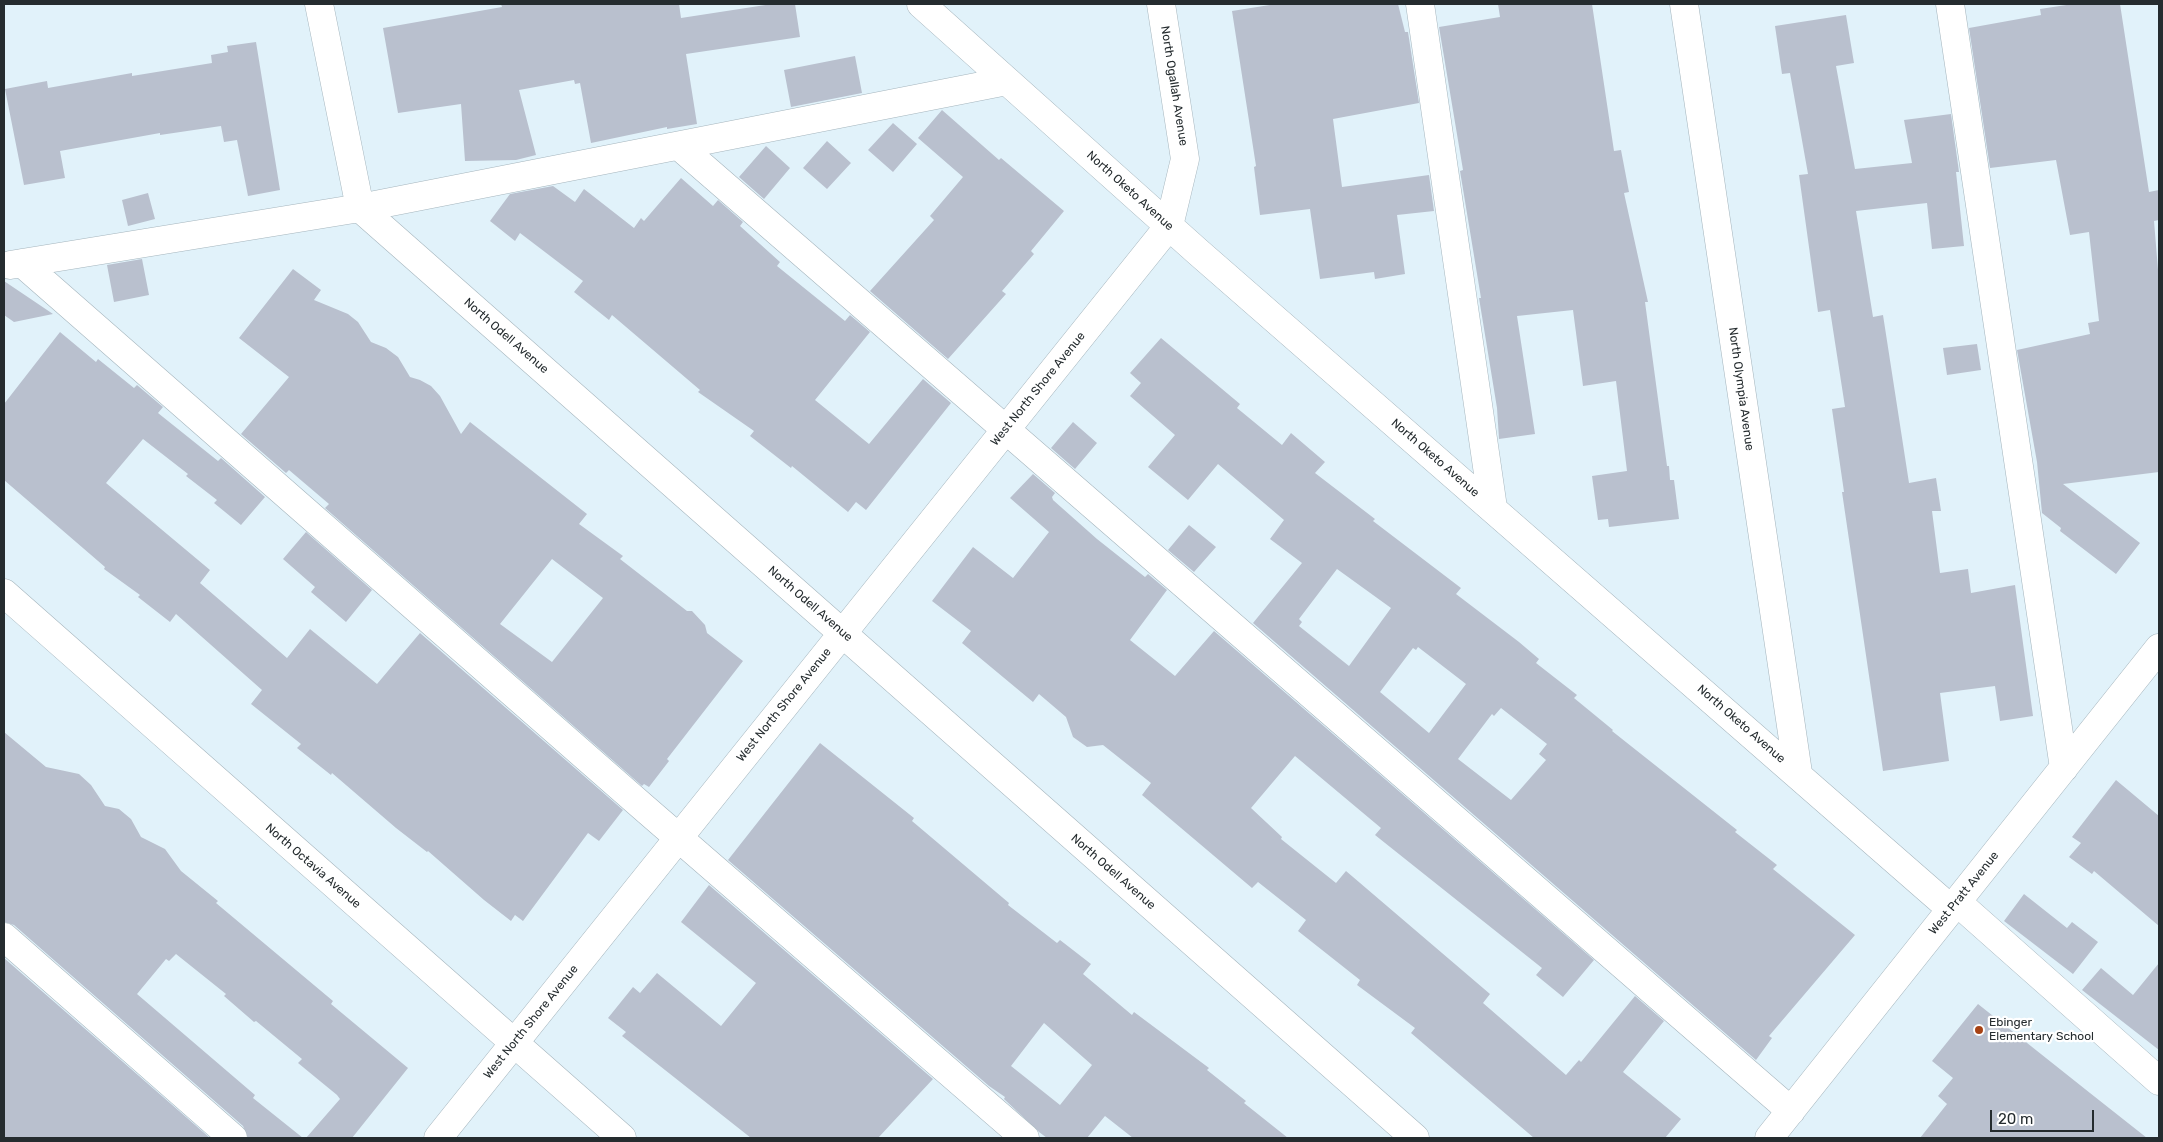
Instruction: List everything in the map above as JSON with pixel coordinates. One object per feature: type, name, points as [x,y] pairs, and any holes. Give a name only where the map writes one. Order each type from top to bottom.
[{"type":"street","points":[[319,4],[360,208]]},
{"type":"street","name":"North Oketo Avenue","points":[[921,4],[1169,226],[1492,508],[1798,774],[2159,1081]]},
{"type":"street","name":"North Ogallah Avenue","points":[[1161,4],[1185,159],[1169,226]]},
{"type":"street","points":[[1420,4],[1492,508]]},
{"type":"street","name":"North Olympia Avenue","points":[[1684,4],[1798,774]]},
{"type":"street","points":[[1950,4],[2064,768]]},
{"type":"street","points":[[13,265],[360,208],[1007,81]]},
{"type":"street","points":[[678,146],[1004,431],[1791,1111]]},
{"type":"street","name":"North Odell Avenue","points":[[360,208],[1415,1138]]},
{"type":"street","name":"West North Shore Avenue","points":[[438,1138],[1169,226]]},
{"type":"street","points":[[13,265],[1025,1138]]},
{"type":"street","name":"North Octavia Avenue","points":[[4,594],[622,1138]]},
{"type":"street","name":"West Pratt Avenue","points":[[1769,1138],[2064,768],[2155,664]]},
{"type":"street","points":[[4,937],[233,1138]]},
{"type":"building","points":[[501,4],[679,4],[681,18],[772,4],[795,4],[800,37],[686,54],[697,124],[667,129],[667,127],[591,143],[580,83],[575,84],[574,80],[519,90],[536,155],[516,160],[465,161],[461,104],[398,113],[383,28],[502,7]]},
{"type":"building","points":[[1276,4],[1398,4],[1405,32],[1408,32],[1419,103],[1333,119],[1342,187],[1429,175],[1434,211],[1397,215],[1405,274],[1375,279],[1374,272],[1320,279],[1310,209],[1260,215],[1254,167],[1256,166],[1232,11]]},
{"type":"building","points":[[1498,4],[1592,4],[1614,151],[1621,150],[1629,192],[1624,193],[1648,302],[1645,302],[1667,466],[1669,466],[1670,480],[1674,480],[1679,519],[1609,527],[1608,519],[1598,520],[1592,476],[1627,471],[1616,381],[1583,386],[1573,310],[1517,316],[1535,434],[1499,439],[1497,408],[1479,298],[1481,298],[1460,171],[1463,170],[1439,27],[1500,17]]},
{"type":"building","points":[[2073,4],[2120,4],[2149,192],[2159,190],[2159,220],[2154,221],[2159,282],[2159,472],[2063,484],[2140,543],[2116,574],[2060,531],[2061,528],[2042,513],[2037,462],[2017,350],[2090,334],[2088,323],[2099,321],[2089,232],[2070,235],[2056,160],[1990,168],[1969,28],[2041,15],[2040,9]]},
{"type":"building","points":[[1846,15],[1854,63],[1836,66],[1855,169],[1912,163],[1904,120],[1951,114],[1959,172],[1956,172],[1964,246],[1932,249],[1927,203],[1856,211],[1873,317],[1883,315],[1909,483],[1936,478],[1941,511],[1932,511],[1940,573],[1968,569],[1971,593],[2015,585],[2033,716],[2000,721],[1995,686],[1940,693],[1949,761],[1883,771],[1842,492],[1844,492],[1832,409],[1845,407],[1830,310],[1818,312],[1799,175],[1808,174],[1790,73],[1782,74],[1775,26]]},
{"type":"building","points":[[256,42],[280,190],[248,196],[237,140],[224,142],[221,126],[160,135],[160,133],[60,151],[65,178],[24,185],[5,89],[47,81],[48,88],[132,73],[132,76],[212,63],[211,55],[228,52],[227,46]]},
{"type":"building","points":[[855,56],[862,93],[791,107],[784,70]]},
{"type":"building","points":[[942,110],[999,160],[1001,158],[1064,211],[1031,251],[1034,254],[1002,291],[1006,294],[948,359],[870,291],[934,220],[930,216],[963,177],[918,138]]},
{"type":"building","points":[[893,123],[917,144],[893,172],[868,150]]},
{"type":"building","points":[[827,141],[851,163],[827,189],[803,168]]},
{"type":"building","points":[[766,146],[790,168],[764,199],[739,177]]},
{"type":"building","points":[[681,178],[713,206],[718,200],[743,222],[740,226],[780,262],[777,266],[845,321],[850,315],[870,332],[815,400],[869,444],[923,379],[951,403],[866,510],[856,502],[848,512],[792,466],[791,468],[750,436],[754,431],[698,392],[700,390],[612,315],[609,320],[574,292],[583,281],[520,233],[515,241],[490,221],[510,194],[553,186],[575,202],[584,189],[634,228],[641,218],[644,221]]},
{"type":"building","points":[[148,193],[155,219],[128,226],[122,200]]},
{"type":"building","points":[[142,259],[149,295],[114,302],[107,265]]},
{"type":"building","points":[[293,269],[321,290],[314,300],[348,314],[358,322],[371,342],[386,348],[398,357],[410,377],[431,386],[440,396],[461,434],[470,422],[587,514],[579,524],[623,556],[620,559],[687,611],[692,611],[705,625],[707,633],[743,661],[667,759],[669,761],[649,787],[644,784],[642,786],[325,508],[329,504],[289,470],[286,473],[241,434],[289,377],[239,338]],"holes":[[[552,559],[603,598],[552,662],[500,624]]]},
{"type":"building","points":[[4,281],[53,314],[14,322],[4,315]]},
{"type":"building","points":[[60,332],[96,362],[98,359],[134,388],[137,385],[163,407],[158,413],[218,461],[221,458],[265,497],[241,525],[214,503],[217,500],[186,476],[188,474],[143,439],[106,483],[210,570],[200,583],[287,658],[310,629],[377,684],[420,633],[623,810],[599,841],[588,833],[523,921],[515,915],[511,921],[428,851],[396,828],[332,773],[331,775],[297,748],[301,744],[251,704],[262,690],[176,614],[170,622],[138,597],[140,595],[104,569],[105,567],[4,480],[4,404]]},
{"type":"building","points":[[1161,338],[1240,404],[1237,408],[1282,445],[1291,433],[1325,462],[1315,473],[1375,519],[1373,521],[1461,588],[1456,594],[1539,659],[1536,663],[1577,695],[1574,698],[1612,731],[1737,830],[1735,832],[1777,865],[1773,869],[1855,935],[1769,1036],[1772,1038],[1756,1060],[1253,623],[1302,563],[1270,539],[1284,520],[1218,464],[1188,500],[1148,467],[1175,435],[1130,396],[1141,383],[1130,373]],"holes":[[[1337,569],[1391,608],[1349,666],[1299,626],[1302,622],[1299,619]],[[1418,647],[1466,684],[1429,733],[1380,692],[1413,648],[1416,650]],[[1501,708],[1547,744],[1539,754],[1546,760],[1511,800],[1458,759],[1492,714],[1494,716]]]},
{"type":"building","points":[[1977,344],[1981,370],[1947,375],[1943,348]]},
{"type":"building","points":[[1073,422],[1097,443],[1075,469],[1051,448]]},
{"type":"building","points":[[1033,474],[1055,493],[1052,497],[1053,500],[1097,539],[1145,577],[1148,574],[1167,590],[1130,640],[1175,676],[1214,631],[1594,960],[1563,997],[1536,975],[1542,968],[1375,835],[1381,828],[1295,756],[1251,808],[1282,837],[1281,839],[1336,883],[1346,871],[1490,994],[1483,1003],[1566,1075],[1579,1060],[1581,1062],[1635,996],[1664,1021],[1623,1072],[1681,1119],[1665,1138],[1534,1138],[1411,1033],[1415,1028],[1357,985],[1360,980],[1298,931],[1306,920],[1258,882],[1252,888],[1142,795],[1151,783],[1103,745],[1087,747],[1073,737],[1066,717],[1039,694],[1033,702],[962,643],[971,631],[932,601],[973,547],[1013,578],[1049,532],[1010,498]]},
{"type":"building","points":[[1189,525],[1216,547],[1194,572],[1168,550]]},
{"type":"building","points":[[306,532],[372,590],[346,622],[311,592],[315,587],[283,559]]},
{"type":"building","points":[[4,732],[46,767],[79,774],[91,785],[105,806],[119,809],[131,819],[141,837],[165,849],[181,871],[218,901],[216,903],[333,1001],[331,1004],[408,1068],[352,1138],[306,1138],[340,1099],[298,1063],[302,1059],[256,1021],[254,1022],[224,996],[226,994],[176,954],[169,961],[166,959],[137,994],[255,1095],[253,1098],[303,1138],[248,1138],[243,1126],[14,925],[4,922]]},
{"type":"building","points":[[820,743],[914,818],[912,821],[1009,903],[1008,905],[1057,943],[1060,940],[1091,964],[1083,974],[1132,1015],[1134,1012],[1209,1068],[1207,1070],[1246,1101],[1244,1103],[1288,1138],[1133,1138],[1105,1116],[1087,1138],[1047,1138],[1004,1099],[1005,1097],[989,1086],[728,860]],"holes":[[[1044,1023],[1092,1065],[1060,1105],[1011,1066]]]},
{"type":"building","points":[[2116,780],[2159,816],[2159,926],[2094,871],[2092,874],[2069,857],[2081,843],[2072,837]]},
{"type":"building","points":[[709,885],[933,1079],[878,1138],[751,1138],[622,1036],[626,1032],[608,1018],[633,987],[640,993],[657,973],[721,1026],[756,983],[681,922]]},
{"type":"building","points":[[2024,894],[2067,928],[2072,922],[2098,942],[2073,974],[2004,921]]},
{"type":"building","points":[[4,958],[210,1138],[4,1138]]},
{"type":"building","points":[[2159,963],[2159,1050],[2082,990],[2101,968],[2133,995]]},
{"type":"building","points":[[1978,1004],[2147,1138],[1920,1138],[1947,1104],[1938,1096],[1953,1078],[1932,1061]]},
{"type":"place","name":"Ebinger Elementary School","points":[[1979,1030]]}]
